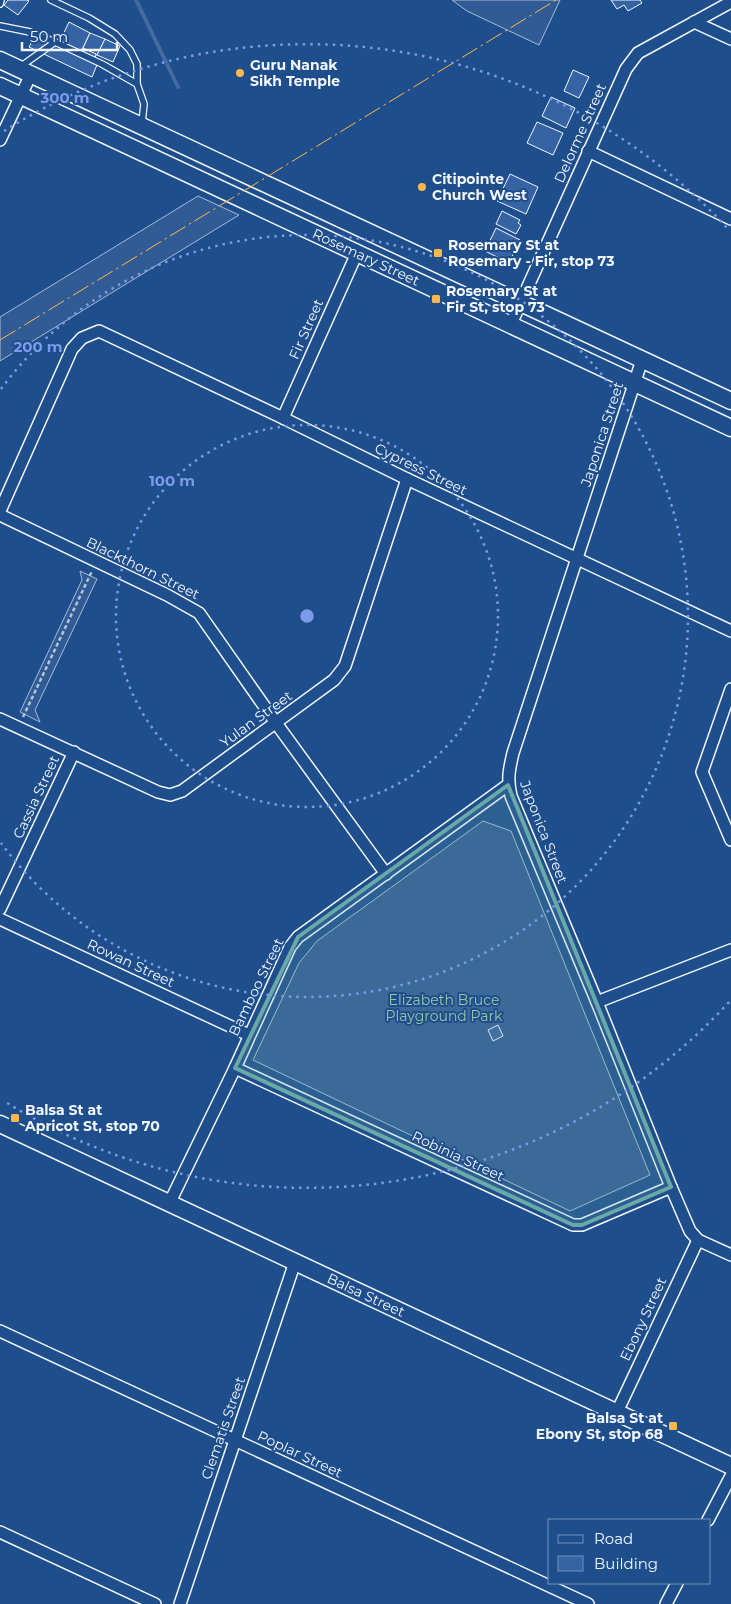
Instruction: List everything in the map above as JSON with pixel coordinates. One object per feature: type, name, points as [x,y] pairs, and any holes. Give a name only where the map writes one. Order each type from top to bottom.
[{"type":"main road","name":"Rosemary Street","points":[[0,60],[731,401]]},
{"type":"main road","name":"Rosemary Street","points":[[0,86],[731,428]]},
{"type":"main road","points":[[234,196],[245,174]]},
{"type":"main road","name":"Balsa Street","points":[[0,1124],[731,1466]]},
{"type":"street","name":"Delorme Street","points":[[511,324],[626,69],[638,53],[731,2]]},
{"type":"street","points":[[694,22],[731,39]]},
{"type":"street","points":[[0,140],[20,97],[24,71]]},
{"type":"street","points":[[588,151],[731,219]]},
{"type":"street","name":"Fir Street","points":[[283,418],[356,253]]},
{"type":"street","name":"Cypress Street","points":[[0,511],[72,349],[82,338],[99,331],[407,479],[731,631]]},
{"type":"street","name":"Japonica Street","points":[[642,360],[507,775],[511,796],[671,1186],[690,1231],[698,1240]]},
{"type":"street","name":"Yulan Street","points":[[0,719],[158,792],[170,795],[182,791],[334,680],[345,666],[407,479]]},
{"type":"street","name":"Blackthorn Street","points":[[0,515],[199,612],[276,723],[386,874]]},
{"type":"street","points":[[731,688],[702,772],[731,840]]},
{"type":"street","name":"Cassia Street","points":[[0,909],[74,752]]},
{"type":"street","name":"Bamboo Street","points":[[169,1204],[235,1068],[290,947],[298,937],[508,785]]},
{"type":"street","name":"Rowan Street","points":[[0,919],[249,1035]]},
{"type":"street","points":[[597,1002],[731,950]]},
{"type":"street","name":"Robinia Street","points":[[235,1068],[573,1226],[582,1225],[671,1186]]},
{"type":"street","points":[[698,1240],[731,1255]]},
{"type":"street","name":"Ebony Street","points":[[616,1412],[698,1240]]},
{"type":"street","name":"Clematis Street","points":[[180,1604],[295,1262]]},
{"type":"street","name":"Poplar Street","points":[[0,1331],[581,1602]]},
{"type":"street","points":[[709,1519],[731,1476]]},
{"type":"street","points":[[0,1532],[155,1604]]},
{"type":"street","points":[[666,1604],[676,1584]]},
{"type":"lane","points":[[0,4],[1,0]]},
{"type":"lane","points":[[52,0],[90,18],[115,34],[130,50],[137,64],[137,84],[144,104],[141,125]]},
{"type":"lane","points":[[0,26],[30,32],[55,42],[102,64],[137,84]]},
{"type":"lane","points":[[24,71],[55,42]]},
{"type":"path","points":[[18,728],[97,562]]},
{"type":"highlighted area","points":[[508,785],[671,1187],[582,1225],[573,1225],[235,1068],[298,937]]},
{"type":"shaded area","points":[[452,0],[560,0],[539,45],[467,11]]},
{"type":"shaded area","points":[[198,196],[239,215],[0,361],[0,317]]},
{"type":"shaded area","points":[[80,571],[97,579],[35,710],[40,722],[20,712],[82,580]]},
{"type":"shaded area","name":"Elizabeth Bruce Playground Park","points":[[483,821],[511,831],[650,1175],[570,1211],[253,1060],[299,963],[317,941]]},
{"type":"building","points":[[8,0],[29,1],[18,15],[4,5]]},
{"type":"building","points":[[611,0],[640,0],[642,3],[628,11],[624,5],[617,9]]},
{"type":"building","points":[[69,22],[90,33],[81,52],[99,60],[92,77],[29,47],[37,32],[60,41]]},
{"type":"building","points":[[90,33],[105,39],[97,55],[83,48]]},
{"type":"building","points":[[105,39],[120,46],[113,62],[97,55]]},
{"type":"building","points":[[83,48],[96,54],[95,59],[81,52]]},
{"type":"building","points":[[573,70],[589,77],[579,98],[564,91]]},
{"type":"building","points":[[551,97],[575,108],[566,128],[542,116]]},
{"type":"building","points":[[537,122],[563,133],[553,155],[527,143]]},
{"type":"building","points":[[510,174],[538,187],[526,214],[497,201]]},
{"type":"building","points":[[502,211],[520,220],[518,223],[521,225],[516,234],[496,224]]},
{"type":"building","points":[[496,228],[520,240],[509,263],[485,251]]},
{"type":"building","points":[[498,1025],[503,1036],[493,1041],[488,1030]]},
{"type":"waterway","points":[[136,0],[178,87]]},
{"type":"power","points":[[0,340],[556,0]]},
{"type":"place","name":"Guru Nanak Sikh Temple","points":[[240,73]]},
{"type":"place","name":"Citipointe Church West","points":[[422,187]]},
{"type":"place","name":"Rosemary St at Rosemary - Fir, stop 73","points":[[438,253]]},
{"type":"place","name":"Rosemary St at Fir St, stop 73","points":[[436,299]]},
{"type":"place","name":"Balsa St at Apricot St, stop 70","points":[[15,1118]]},
{"type":"place","name":"Balsa St at Ebony St, stop 68","points":[[673,1426]]}]
